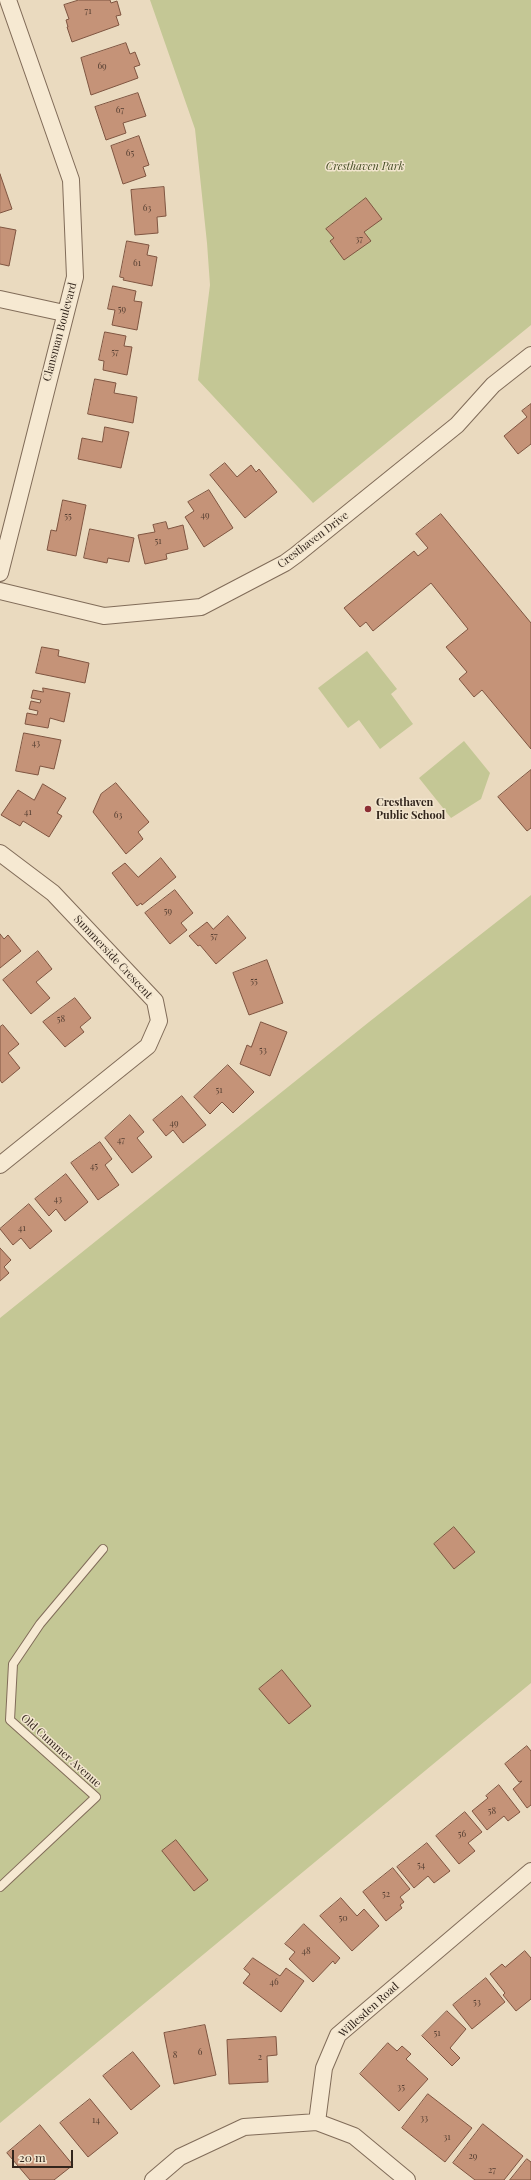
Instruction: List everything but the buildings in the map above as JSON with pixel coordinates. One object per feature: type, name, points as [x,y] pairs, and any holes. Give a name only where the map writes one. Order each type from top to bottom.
[{"type":"street","name":"Clansman Boulevard","points":[[0,573],[64,313],[75,277],[71,180],[8,0]]},
{"type":"street","points":[[0,299],[64,313]]},
{"type":"street","name":"Cresthaven Drive","points":[[0,591],[104,616],[201,606],[291,559],[457,425],[493,385],[531,354]]},
{"type":"street","name":"Summerside Crescent","points":[[0,853],[53,893],[111,954],[155,1001],[159,1021],[148,1046],[0,1165]]},
{"type":"street","name":"Willesden Road","points":[[317,2122],[324,2068],[338,2035],[531,1871]]},
{"type":"street","points":[[153,2180],[180,2157],[244,2127],[317,2122],[354,2136],[407,2180]]},
{"type":"lane","name":"Old Cummer Avenue","points":[[0,1887],[96,1797],[10,1720],[13,1664],[40,1624],[103,1549]]},
{"type":"green space","name":"Cresthaven Park","points":[[150,0],[531,0],[531,325],[313,503],[198,380],[210,285],[195,129]]},
{"type":"green space","points":[[367,651],[397,689],[391,694],[413,724],[380,749],[359,720],[348,728],[318,688]]},
{"type":"green space","points":[[464,741],[490,773],[481,799],[451,818],[419,778]]},
{"type":"green space","points":[[531,895],[531,1683],[0,2123],[0,1318],[369,1022]]},
{"type":"place","name":"Cresthaven Public School","points":[[368,809]]}]
